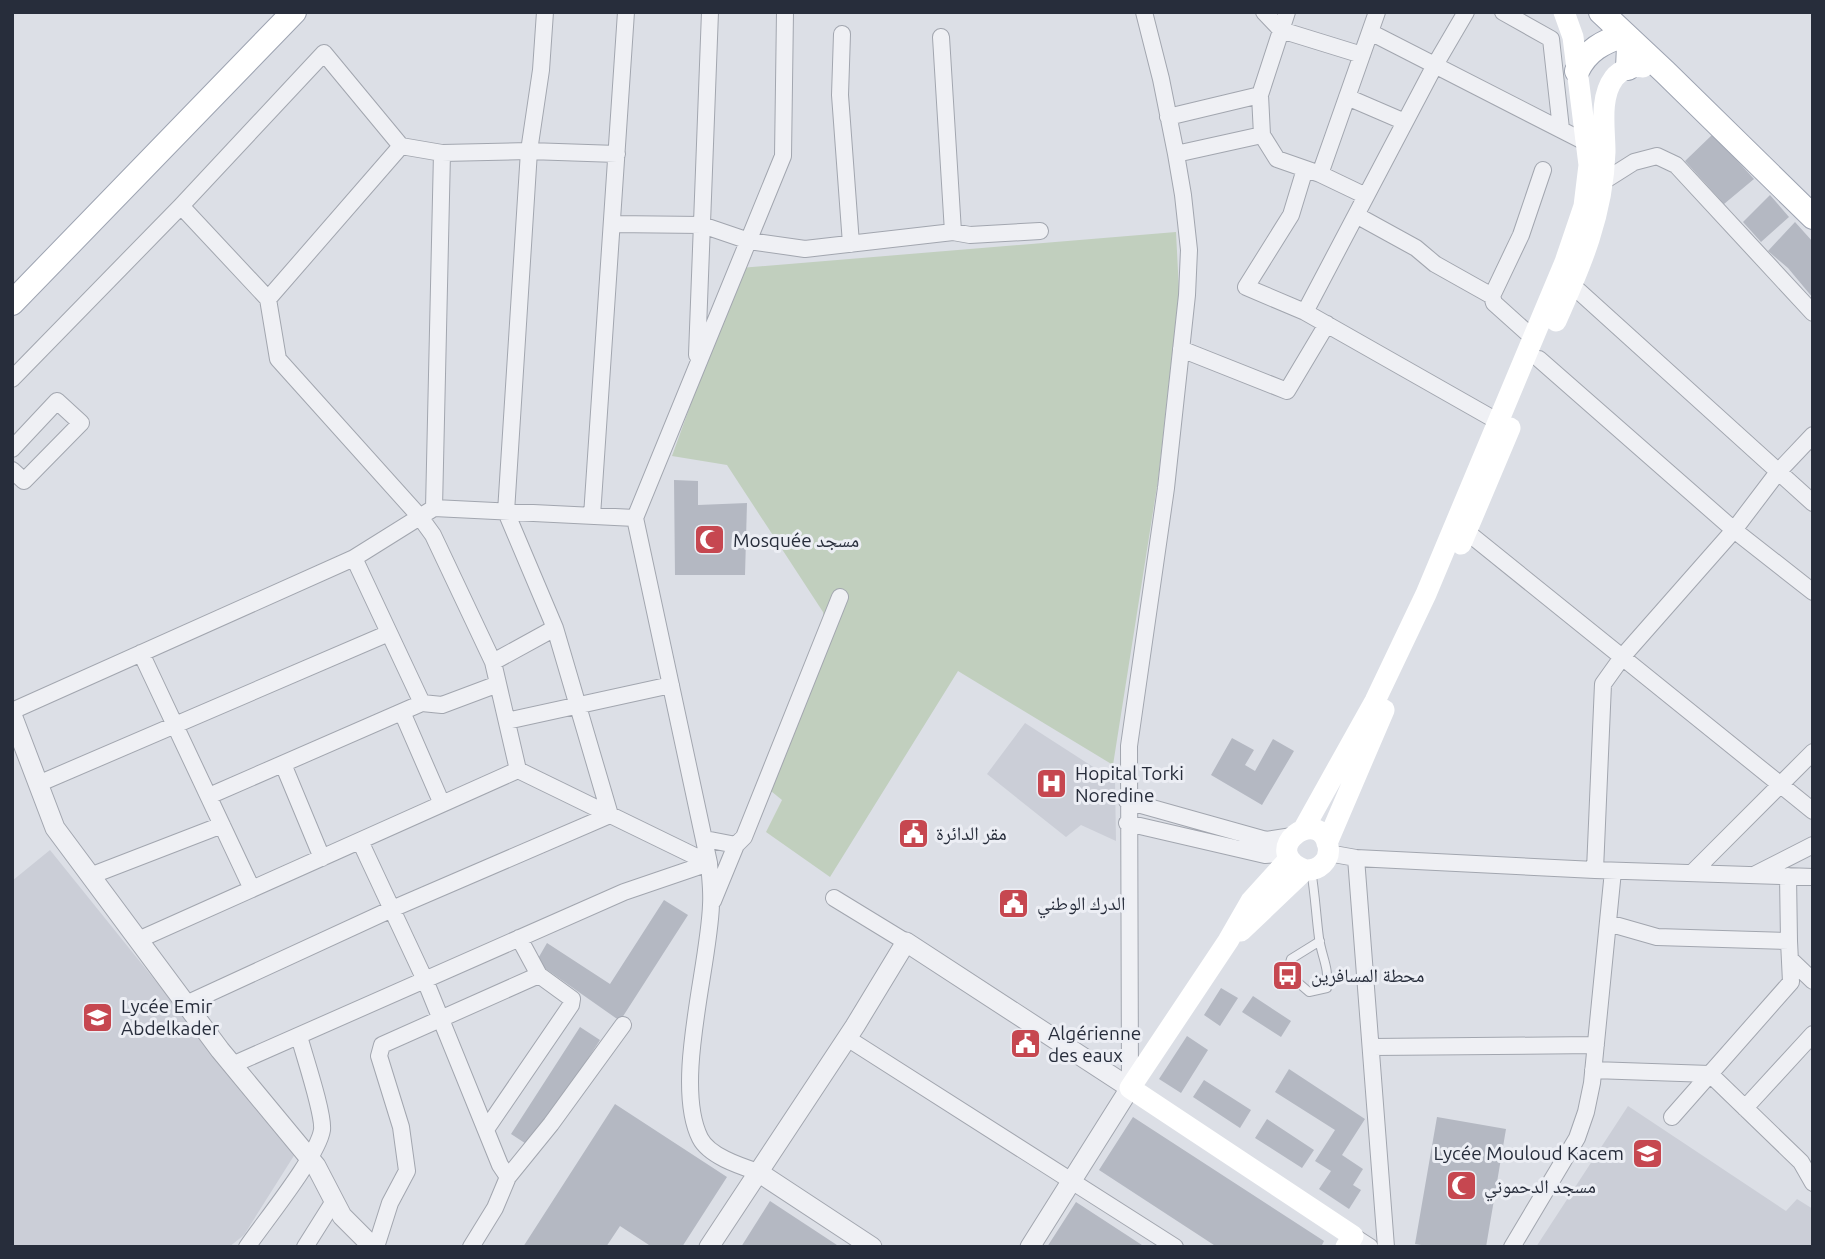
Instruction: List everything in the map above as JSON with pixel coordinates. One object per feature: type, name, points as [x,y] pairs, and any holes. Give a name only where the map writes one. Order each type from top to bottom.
[{"type":"main road","points":[[12,303],[294,12]]},
{"type":"main road","points":[[1307,853],[1426,594],[1565,261],[1584,206],[1589,165],[1587,143],[1573,37],[1564,12]]},
{"type":"main road","points":[[1601,12],[1813,217]]},
{"type":"main road","points":[[1577,71],[1583,58],[1602,42],[1624,35]]},
{"type":"main road","points":[[1624,35],[1629,46],[1628,68]]},
{"type":"main road","points":[[1357,1243],[1130,1087],[1228,941],[1252,922],[1307,853],[1376,728],[1467,532],[1572,285],[1599,213],[1604,181],[1607,96],[1614,78],[1628,68],[1638,65],[1665,72]]},
{"type":"street","points":[[545,12],[541,69],[529,151],[506,512],[555,628],[610,815]]},
{"type":"street","points":[[592,516],[626,12]]},
{"type":"street","points":[[697,368],[710,12]]},
{"type":"street","points":[[785,12],[783,156],[635,518],[709,863],[712,905],[689,1078],[692,1115],[700,1140],[726,1161],[758,1172],[872,1247]]},
{"type":"street","points":[[1030,1247],[1130,1087],[1130,869],[1127,823],[1129,746],[1166,488],[1187,295],[1189,250],[1183,195],[1144,12]]},
{"type":"street","points":[[1264,12],[1281,30],[1362,55]]},
{"type":"street","points":[[1287,12],[1260,95],[1262,135],[1277,159],[1366,195]]},
{"type":"street","points":[[1377,12],[1347,97],[1313,172],[1291,215],[1246,287],[1305,312],[1497,421]]},
{"type":"street","points":[[1305,312],[1435,65],[1466,12]]},
{"type":"street","points":[[1503,12],[1551,39],[1561,129]]},
{"type":"street","points":[[1370,32],[1587,143]]},
{"type":"street","points":[[842,34],[841,95],[851,244]]},
{"type":"street","points":[[941,37],[953,232]]},
{"type":"street","points":[[12,379],[181,206],[324,53],[401,146],[442,153],[617,153]]},
{"type":"street","points":[[1168,117],[1260,95]]},
{"type":"street","points":[[1347,97],[1405,122]]},
{"type":"street","points":[[1175,154],[1262,135]]},
{"type":"street","points":[[268,299],[401,146]]},
{"type":"street","points":[[442,153],[427,512],[433,535],[493,662],[518,770]]},
{"type":"street","points":[[1604,181],[1634,162],[1657,156],[1676,165],[1813,313]]},
{"type":"street","points":[[1533,338],[1494,303],[1492,296],[1521,235],[1543,170]]},
{"type":"street","points":[[181,206],[268,299],[278,359],[427,512]]},
{"type":"street","points":[[1356,215],[1416,248],[1435,264],[1492,296]]},
{"type":"street","points":[[612,224],[702,225],[748,241],[806,249],[953,232],[970,234],[1040,231]]},
{"type":"street","points":[[1572,285],[1813,503]]},
{"type":"street","points":[[1181,349],[1287,391],[1327,324]]},
{"type":"street","points":[[1539,359],[1734,530],[1813,592]]},
{"type":"street","points":[[12,449],[57,401],[81,423],[24,481],[12,470]]},
{"type":"street","points":[[1595,870],[1604,684],[1623,656],[1734,530],[1778,472],[1813,435]]},
{"type":"street","points":[[539,975],[387,1042],[379,1050],[380,1062],[401,1127],[407,1171],[390,1203],[374,1247],[342,1216],[316,1166],[232,1065],[55,828],[12,713],[354,558],[427,512],[506,512],[635,518]]},
{"type":"street","points":[[1467,532],[1813,811]]},
{"type":"street","points":[[354,558],[422,703]]},
{"type":"street","points":[[712,905],[736,845],[744,837],[840,597]]},
{"type":"street","points":[[493,662],[555,628]]},
{"type":"street","points":[[38,784],[389,633]]},
{"type":"street","points":[[141,653],[252,889]]},
{"type":"street","points":[[209,796],[422,703],[442,705],[498,684]]},
{"type":"street","points":[[507,722],[671,685]]},
{"type":"street","points":[[402,712],[442,804]]},
{"type":"street","points":[[1692,873],[1813,752]]},
{"type":"street","points":[[283,764],[323,858]]},
{"type":"street","points":[[518,770],[709,863]]},
{"type":"street","points":[[138,940],[518,770]]},
{"type":"street","points":[[1128,801],[1307,853]]},
{"type":"street","points":[[186,1004],[392,909],[610,815]]},
{"type":"street","points":[[1127,823],[1265,855],[1307,853],[1356,858],[1613,871],[1813,877]]},
{"type":"street","points":[[90,876],[222,825]]},
{"type":"street","points":[[705,839],[736,845]]},
{"type":"street","points":[[360,841],[425,980],[500,1165],[508,1177]]},
{"type":"street","points":[[1753,875],[1813,845]]},
{"type":"street","points":[[1356,858],[1386,1247]]},
{"type":"street","points":[[232,1065],[624,892],[709,863]]},
{"type":"street","points":[[1512,1247],[1577,1138],[1586,1112],[1596,1045],[1613,871]]},
{"type":"street","points":[[1672,1116],[1791,982],[1787,876]]},
{"type":"street","points":[[834,898],[1130,1087]]},
{"type":"street","points":[[1608,923],[1657,937],[1789,941]]},
{"type":"street","points":[[487,1129],[571,1005],[572,999],[539,975],[519,938]]},
{"type":"street","points":[[709,1247],[847,1038],[906,942]]},
{"type":"street","points":[[1791,960],[1813,981]]},
{"type":"street","points":[[471,1247],[495,1208],[508,1177],[551,1124],[623,1025]]},
{"type":"street","points":[[1745,1108],[1813,1034]]},
{"type":"street","points":[[247,1247],[309,1158],[319,1137],[322,1121],[299,1036]]},
{"type":"street","points":[[847,1038],[1175,1247]]},
{"type":"street","points":[[1372,1047],[1596,1045]]},
{"type":"street","points":[[1593,1070],[1710,1074],[1801,1161],[1813,1184]]},
{"type":"street","points":[[305,1247],[334,1201]]},
{"type":"lane","points":[[1307,853],[1316,896],[1320,941],[1328,971],[1327,988],[1309,992],[1287,973],[1291,959],[1320,941]]},
{"type":"shaded area","points":[[1025,723],[1115,781],[1116,841],[1081,825],[1066,837],[987,774]]},
{"type":"shaded area","name":"Lycée Emir Abdelkader","points":[[50,850],[295,1154],[244,1235],[229,1247],[12,1247],[12,881]]},
{"type":"shaded area","name":"Lycée Mouloud Kacem","points":[[1628,1106],[1786,1211],[1797,1199],[1813,1209],[1813,1247],[1536,1247]]},
{"type":"green space","points":[[1176,232],[1179,291],[1158,480],[1113,765],[958,671],[830,877],[766,832],[782,800],[766,787],[826,631],[823,612],[727,465],[672,456],[740,268]]},
{"type":"building","points":[[1713,134],[1754,179],[1724,204],[1685,161]]},
{"type":"building","points":[[1770,195],[1789,217],[1761,242],[1743,222]]},
{"type":"building","points":[[1795,222],[1813,242],[1813,298],[1788,268],[1768,251]]},
{"type":"building","name":"Mosquée مسجد","points":[[674,480],[698,481],[698,505],[747,503],[745,575],[675,575]]},
{"type":"building","points":[[1232,738],[1254,750],[1245,765],[1255,771],[1273,739],[1294,751],[1262,805],[1211,775]]},
{"type":"building","points":[[664,900],[688,915],[620,1021],[536,962],[547,943],[610,984]]},
{"type":"building","points":[[1221,988],[1238,998],[1220,1026],[1204,1015]]},
{"type":"building","points":[[1253,996],[1291,1021],[1281,1037],[1242,1012]]},
{"type":"building","points":[[580,1027],[600,1040],[531,1147],[511,1134]]},
{"type":"building","points":[[1187,1036],[1208,1050],[1181,1093],[1159,1079]]},
{"type":"building","points":[[1289,1069],[1365,1119],[1342,1155],[1363,1169],[1353,1185],[1361,1190],[1349,1209],[1319,1189],[1331,1171],[1315,1161],[1335,1130],[1275,1092]]},
{"type":"building","points":[[1204,1080],[1251,1110],[1240,1128],[1193,1097]]},
{"type":"building","points":[[615,1104],[727,1177],[682,1247],[652,1247],[620,1226],[606,1247],[523,1247]]},
{"type":"building","points":[[1133,1117],[1324,1241],[1321,1247],[1217,1247],[1099,1170]]},
{"type":"building","name":"مسجد الدحموني","points":[[1437,1117],[1506,1129],[1486,1247],[1434,1247],[1415,1244]]},
{"type":"building","points":[[1267,1119],[1314,1150],[1302,1168],[1255,1138]]},
{"type":"building","points":[[770,1201],[840,1247],[741,1247]]},
{"type":"building","points":[[1076,1202],[1145,1247],[1047,1247]]},
{"type":"place","name":"Mosquée مسجد","points":[[710,540]]},
{"type":"place","name":"Hopital Torki Noredine","points":[[1052,784]]},
{"type":"place","name":"مقر الدائرة","points":[[913,833]]},
{"type":"place","name":"الدرك الوطني","points":[[1014,903]]},
{"type":"place","name":"محطة المسافرين","points":[[1288,975]]},
{"type":"place","name":"Lycée Emir Abdelkader","points":[[98,1017]]},
{"type":"place","name":"Algérienne des eaux","points":[[1025,1044]]},
{"type":"place","name":"Lycée Mouloud Kacem","points":[[1647,1153]]},
{"type":"place","name":"مسجد الدحموني","points":[[1461,1186]]}]
